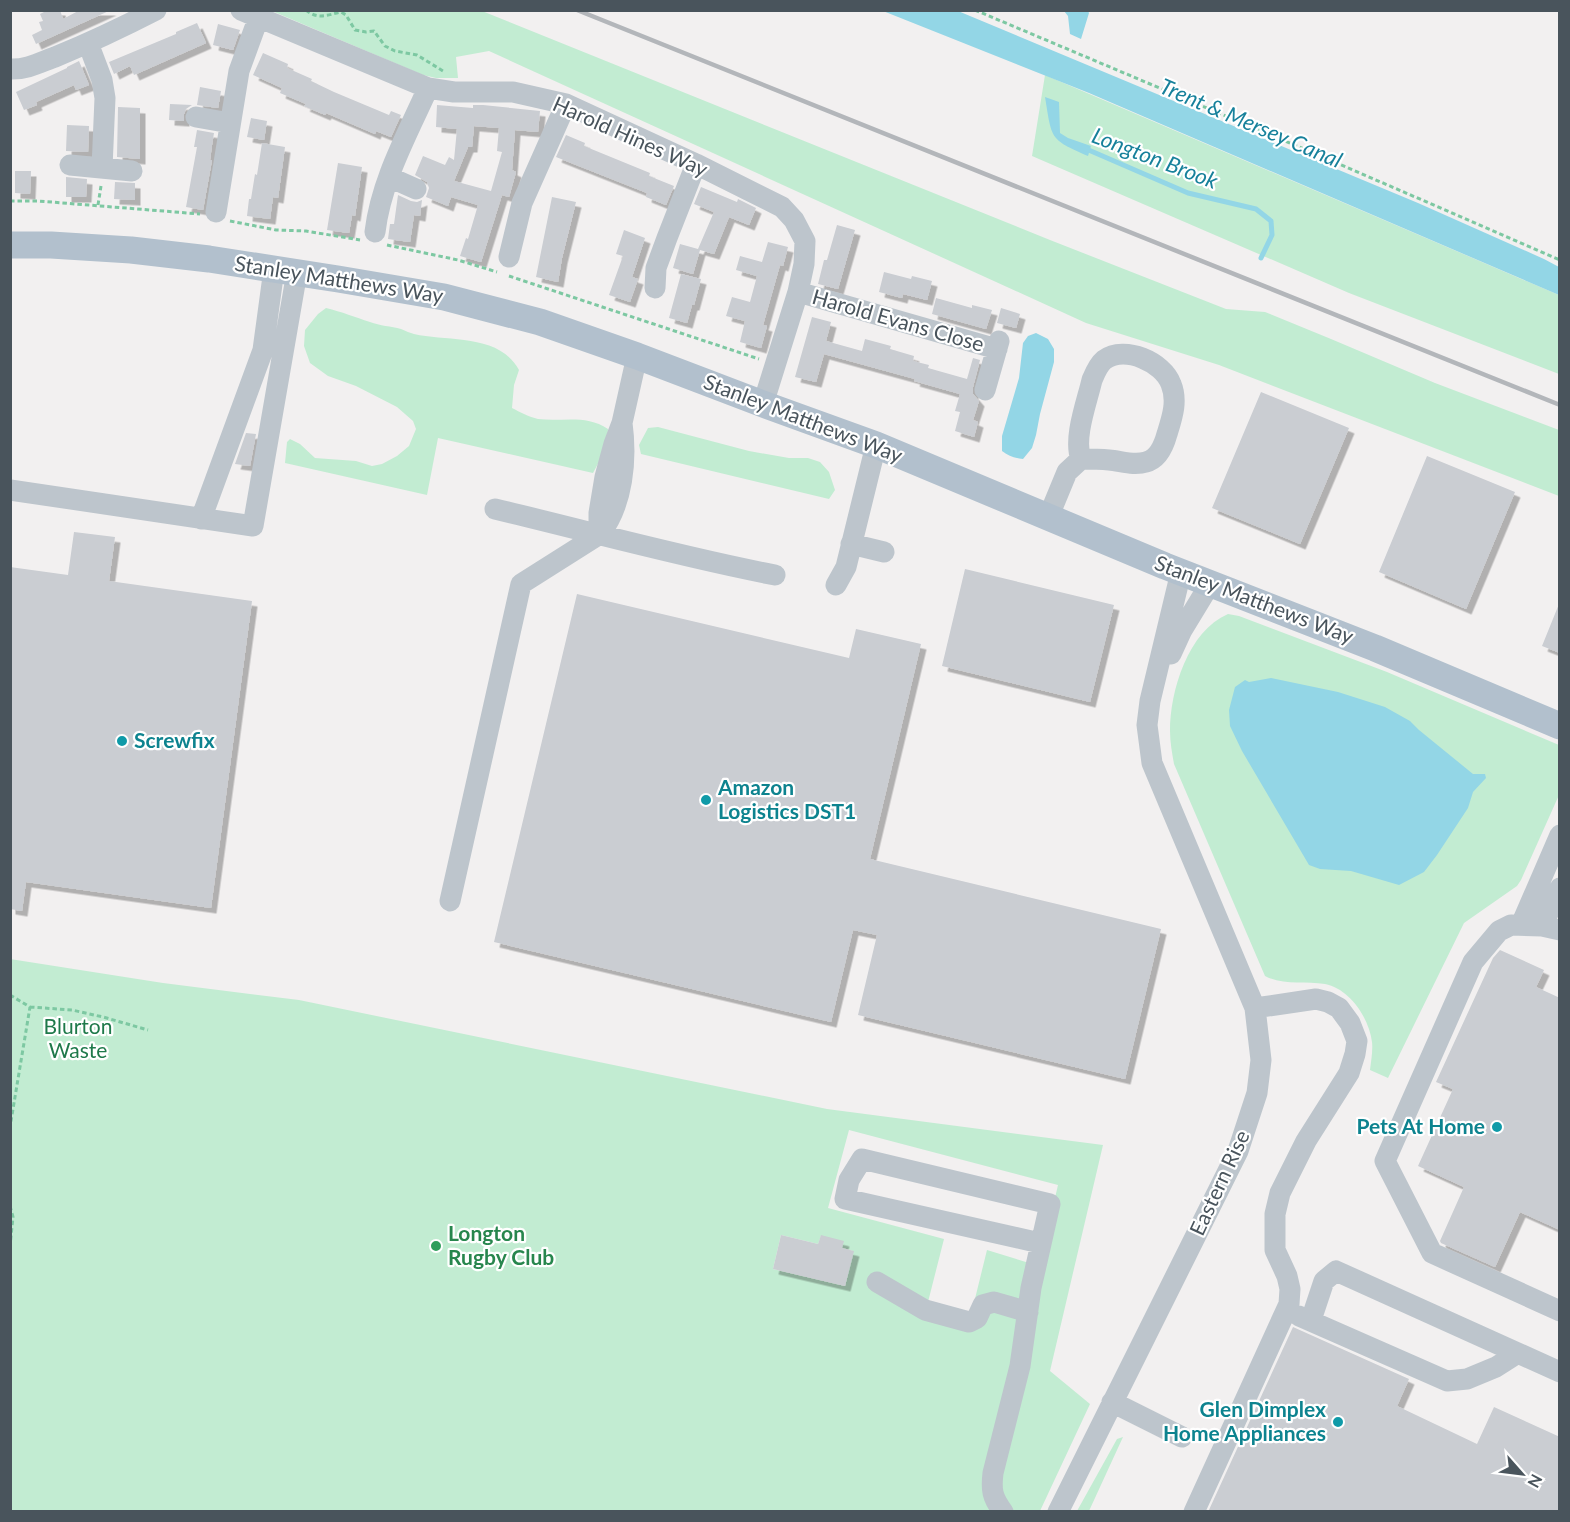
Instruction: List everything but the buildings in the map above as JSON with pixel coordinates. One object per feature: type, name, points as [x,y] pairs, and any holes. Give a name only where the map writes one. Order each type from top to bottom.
[{"type":"main road","name":"Stanley Matthews Way","points":[[10,245],[130,250],[209,259],[444,297],[540,322],[876,445],[1048,518],[1375,648],[1560,726]]},
{"type":"street","points":[[11,70],[28,67],[88,44],[156,10]]},
{"type":"street","points":[[216,216],[249,15]]},
{"type":"street","name":"Harold Hines Way","points":[[249,15],[428,88],[454,92],[513,92],[566,104],[782,207],[794,220],[805,240],[804,264],[798,292],[763,404]]},
{"type":"street","points":[[88,44],[102,80],[105,98],[102,168]]},
{"type":"street","points":[[373,239],[378,212],[389,177],[428,88]]},
{"type":"street","points":[[509,257],[522,203],[566,104]]},
{"type":"street","points":[[196,117],[230,123]]},
{"type":"street","points":[[655,288],[656,268],[696,164]]},
{"type":"street","points":[[70,165],[132,171]]},
{"type":"street","points":[[389,177],[416,189]]},
{"type":"street","points":[[10,490],[253,526],[285,271]]},
{"type":"street","points":[[201,519],[263,351],[285,271]]},
{"type":"street","name":"Harold Evans Close","points":[[798,292],[998,345],[985,390]]},
{"type":"street","points":[[1048,518],[1067,472],[1081,459],[1136,464],[1147,462],[1158,454],[1164,446],[1174,412],[1172,386],[1164,373],[1133,355],[1121,354],[1104,361],[1092,380],[1078,439],[1078,452],[1081,459]]},
{"type":"street","points":[[450,901],[521,584],[600,534],[609,522],[622,481],[625,444],[622,423],[637,356]]},
{"type":"street","points":[[836,585],[846,567],[876,445]]},
{"type":"street","points":[[495,509],[775,574]]},
{"type":"street","points":[[851,544],[884,552]]},
{"type":"street","name":"Eastern Rise","points":[[1058,1512],[1238,1151],[1257,1092],[1260,1060],[1255,1008],[1152,763],[1148,725],[1150,701],[1181,572]]},
{"type":"street","name":"Eastern Rise","points":[[1150,701],[1182,630],[1210,584]]},
{"type":"street","points":[[1541,927],[1560,835]]},
{"type":"street","points":[[1541,927],[1560,888]]},
{"type":"street","points":[[1541,927],[1512,925],[1499,931],[1473,962],[1385,1161],[1432,1253],[1560,1311]]},
{"type":"street","points":[[1194,1512],[1288,1304],[1290,1289],[1287,1276],[1275,1250],[1275,1214],[1280,1193],[1306,1141],[1349,1073],[1357,1041],[1350,1023],[1339,1008],[1328,1002],[1316,999],[1255,1008]]},
{"type":"street","points":[[1003,1512],[995,1502],[992,1490],[993,1473],[1020,1366],[1040,1243],[1050,1204],[862,1159],[849,1180],[845,1198],[1040,1243]]},
{"type":"street","points":[[1311,1320],[1324,1281],[1336,1271],[1560,1372]]},
{"type":"street","points":[[877,1282],[925,1310],[969,1322],[977,1318],[983,1305],[993,1302],[1028,1312]]},
{"type":"street","points":[[1286,1311],[1311,1320],[1447,1382],[1467,1379],[1496,1367],[1518,1353]]},
{"type":"street","points":[[1112,1402],[1182,1437]]},
{"type":"path","points":[[306,10],[316,17],[341,12],[346,15],[355,30],[374,31],[385,46],[395,51],[417,55],[445,72],[452,78],[454,92]]},
{"type":"path","points":[[975,10],[1306,149],[1560,260]]},
{"type":"path","points":[[10,201],[38,201],[195,213],[276,230],[373,239],[458,260],[506,275],[775,365]]},
{"type":"path","points":[[10,995],[30,1007],[72,1010],[148,1030]]},
{"type":"path","points":[[10,1128],[30,1007]]},
{"type":"path","points":[[10,1206],[13,1217],[10,1246]]},
{"type":"green space","points":[[272,11],[482,11],[1226,309],[1265,312],[1435,383],[1559,430],[1559,496],[1219,365],[1086,323],[489,51],[456,57],[458,78],[436,78],[423,75]]},
{"type":"green space","points":[[1045,75],[1559,295],[1559,374],[1349,293],[1032,156]]},
{"type":"green space","points":[[326,308],[414,334],[472,341],[499,350],[510,358],[519,370],[514,385],[512,408],[538,419],[583,420],[600,424],[608,429],[607,447],[593,473],[438,438],[427,495],[285,463],[287,442],[290,439],[300,444],[315,458],[356,461],[372,466],[382,464],[409,446],[416,429],[413,421],[397,407],[356,386],[328,376],[310,363],[304,346],[305,330]]},
{"type":"green space","points":[[658,427],[749,451],[789,458],[808,458],[820,462],[829,472],[835,490],[829,499],[641,454],[639,445],[648,428]]},
{"type":"green space","points":[[1228,614],[1239,616],[1387,672],[1559,745],[1559,795],[1521,880],[1517,886],[1464,923],[1388,1078],[1370,1070],[1372,1045],[1370,1033],[1362,1014],[1350,998],[1325,984],[1287,982],[1265,976],[1174,764],[1170,731],[1171,715],[1173,698],[1184,664],[1202,634],[1214,622]]},
{"type":"green space","name":"Longton Rugby Club","points":[[10,959],[163,983],[299,1000],[827,1109],[1103,1145],[1050,1371],[1090,1404],[1040,1511],[11,1511]],"holes":[[[849,1130],[1058,1185],[1039,1266],[987,1250],[971,1315],[928,1302],[944,1239],[828,1208]],[[781,1235],[818,1244],[821,1236],[842,1248],[853,1251],[845,1286],[773,1269]]]},
{"type":"green space","points":[[1123,1437],[1089,1511],[1077,1511],[1117,1439]]},
{"type":"water","points":[[883,11],[958,11],[1418,203],[1559,267],[1559,295],[1089,93]]},
{"type":"water","points":[[1064,11],[1088,11],[1081,39],[1070,34],[1068,16]]},
{"type":"water","points":[[1045,97],[1059,102],[1060,133],[1091,146],[1088,156],[1066,146],[1055,136],[1051,130]]},
{"type":"water","points":[[1036,333],[1048,339],[1054,349],[1054,362],[1032,448],[1023,459],[1002,451],[1002,436],[1019,378],[1023,343],[1028,336]]},
{"type":"water","points":[[1271,678],[1338,692],[1385,707],[1410,721],[1473,774],[1485,774],[1486,778],[1473,792],[1468,808],[1424,872],[1399,885],[1351,871],[1320,869],[1309,865],[1242,751],[1230,726],[1229,710],[1235,687],[1245,680],[1249,682]]},
{"type":"waterway","name":"Longton Brook","points":[[1084,148],[1188,193],[1256,209],[1271,221],[1272,235],[1261,258]]},
{"type":"railway","points":[[577,10],[1560,405]]},
{"type":"place","name":"Screwfix","points":[[122,741]]},
{"type":"place","name":"Amazon Logistics DST1","points":[[706,800]]},
{"type":"place","name":"Pets At Home","points":[[1497,1127]]},
{"type":"place","name":"Longton Rugby Club","points":[[436,1246]]},
{"type":"place","name":"Glen Dimplex Home Appliances","points":[[1338,1422]]},
{"type":"water label","name":"Trent & Mersey Canal","points":[[1251,123]]},
{"type":"park label","name":"Blurton Waste","points":[[78,1039]]}]
